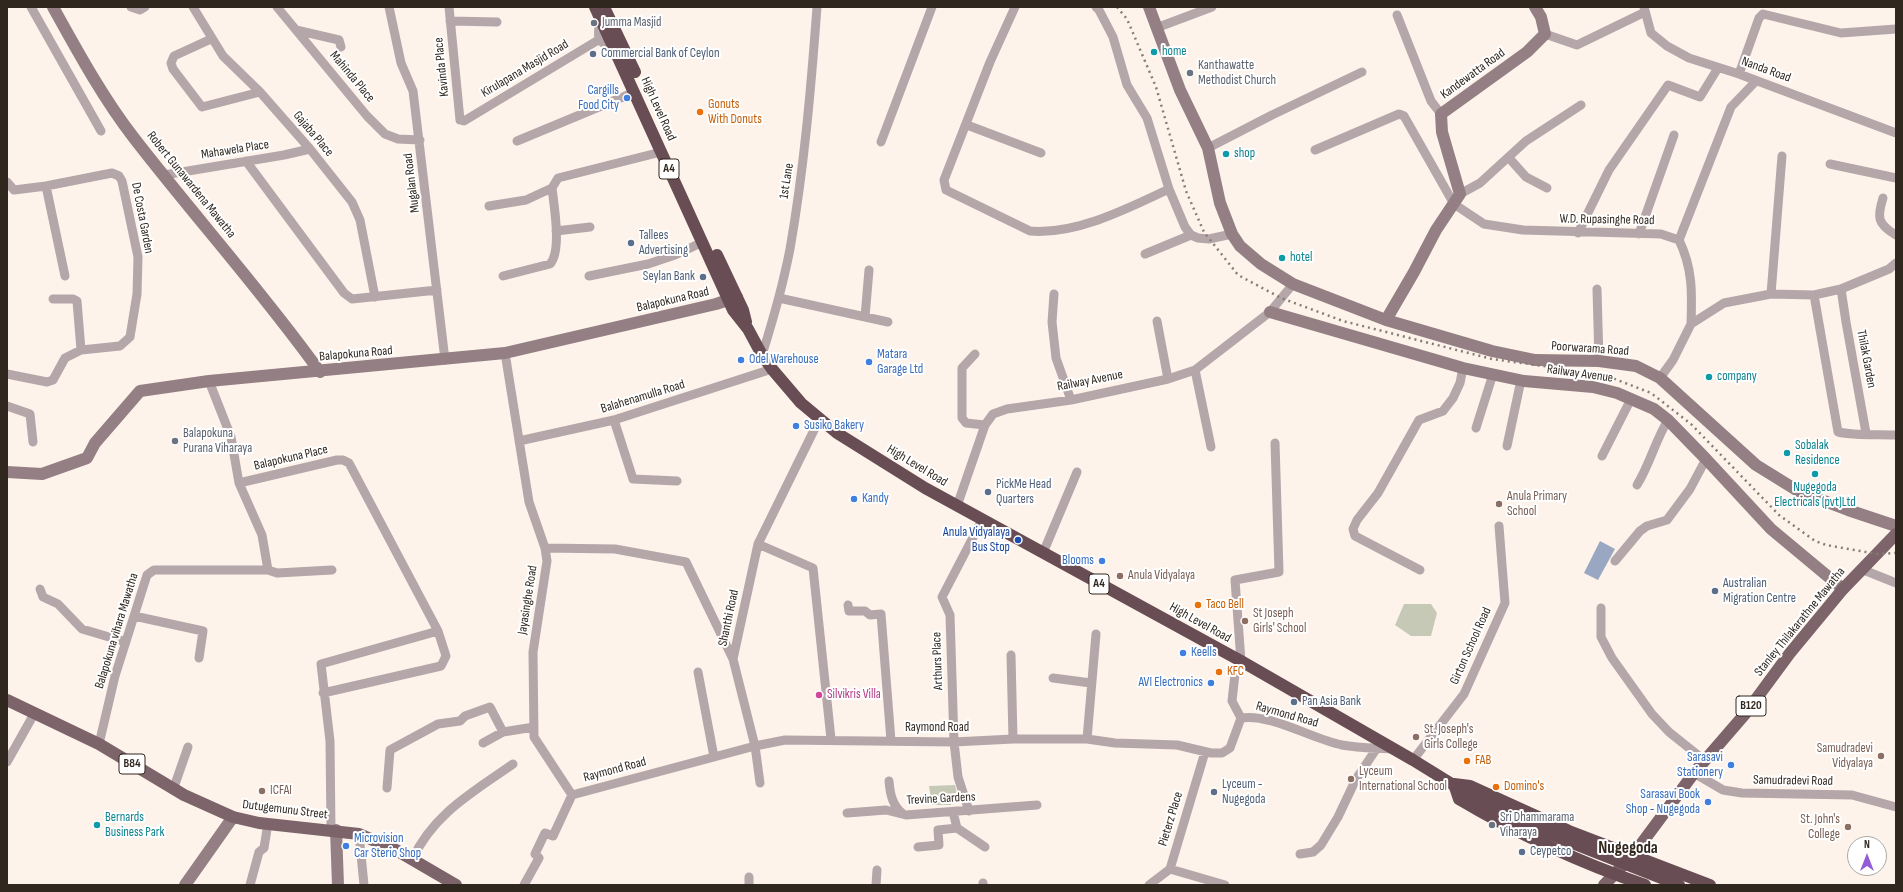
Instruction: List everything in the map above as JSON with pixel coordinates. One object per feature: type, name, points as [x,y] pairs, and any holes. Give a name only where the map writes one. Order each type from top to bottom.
[{"type":"highway","name":"High Level Road","points":[[595,7],[616,29],[695,206],[733,298],[733,310],[748,329],[762,355],[772,369],[801,403],[819,420],[843,437],[957,506],[1241,661],[1454,784],[1481,802],[1534,828],[1679,885]]},
{"type":"highway","name":"High Level Road","points":[[602,13],[614,48],[661,152],[703,242],[733,298]]},
{"type":"highway","name":"A4","points":[[1454,784],[1470,786],[1569,831],[1710,885]]},
{"type":"highway","points":[[1454,784],[1459,799],[1513,830],[1560,851],[1610,880],[1645,885]]},
{"type":"highway","points":[[1560,851],[1569,831]]},
{"type":"highway","points":[[1664,885],[1670,869]]},
{"type":"main road","name":"Robert Gunawardena Mawatha","points":[[53,7],[83,61],[133,137],[288,327],[320,372]]},
{"type":"main road","name":"Poorwarama Road","points":[[1149,7],[1180,90],[1208,148],[1220,203],[1232,234],[1240,246],[1261,264],[1293,284],[1386,320],[1492,351],[1535,360],[1599,361],[1636,366],[1660,378],[1756,465],[1798,491],[1896,526]]},
{"type":"main road","points":[[1535,7],[1541,17],[1545,34]]},
{"type":"main road","name":"Kandewatta Road","points":[[1457,199],[1442,132],[1440,114],[1527,52],[1545,34]]},
{"type":"main road","points":[[1386,320],[1436,230],[1457,199]]},
{"type":"main road","name":"Balapokuna Road","points":[[7,472],[42,474],[87,458],[95,443],[140,391],[209,381],[320,372],[505,353],[733,298]]},
{"type":"main road","name":"Railway Avenue","points":[[1270,312],[1463,368],[1521,380],[1593,387],[1617,393],[1654,409],[1668,420],[1771,529],[1843,589]]},
{"type":"main road","name":"Stanley Thilakarathne Mawatha","points":[[1610,880],[1634,855],[1704,760],[1745,714],[1790,654],[1843,589],[1896,534]]},
{"type":"main road","name":"Dutugemunu Street","points":[[7,700],[99,744],[173,790],[233,818],[359,834],[396,850],[456,885]]},
{"type":"main road","points":[[185,885],[233,818]]},
{"type":"main road","points":[[334,830],[338,885]]},
{"type":"street","points":[[31,7],[101,131]]},
{"type":"street","points":[[131,7],[140,10],[145,7]]},
{"type":"street","name":"Gajaba Place","points":[[193,7],[224,56],[260,92],[310,149],[352,202],[360,220],[375,297]]},
{"type":"street","name":"Mahinda Place","points":[[277,7],[367,116],[385,134],[398,139],[420,140]]},
{"type":"street","name":"Mugalan Road","points":[[389,7],[401,63],[413,91],[445,360]]},
{"type":"street","name":"Kavinda Place","points":[[449,7],[460,120],[464,121]]},
{"type":"street","name":"1st Lane","points":[[762,355],[779,298],[790,250],[808,132],[818,7]]},
{"type":"street","points":[[881,142],[932,7]]},
{"type":"street","points":[[1014,7],[990,62],[967,125],[944,180],[946,190],[1030,231],[1044,232],[1061,230],[1116,214],[1170,189]]},
{"type":"street","points":[[1096,7],[1113,37],[1127,84],[1147,118],[1170,189],[1185,227],[1191,235],[1198,238],[1209,239],[1232,234]]},
{"type":"street","points":[[1156,28],[1212,7]]},
{"type":"street","name":"Nanda Road","points":[[1545,34],[1577,45],[1644,10],[1651,34],[1667,46],[1689,58],[1739,74],[1896,133]]},
{"type":"street","points":[[602,13],[598,31],[600,39],[604,45],[614,48]]},
{"type":"street","points":[[1739,74],[1759,18],[1763,14],[1841,33],[1896,29]]},
{"type":"street","points":[[1397,15],[1431,101],[1440,114]]},
{"type":"street","points":[[450,21],[497,22]]},
{"type":"street","points":[[296,30],[339,40],[341,47]]},
{"type":"street","points":[[212,39],[174,56],[171,63],[173,69],[202,107],[260,92]]},
{"type":"street","name":"Kirulapana Masjid Road","points":[[464,121],[600,39]]},
{"type":"street","points":[[1578,233],[1609,170],[1668,85],[1700,97],[1718,68]]},
{"type":"street","points":[[1208,148],[1272,115],[1362,72]]},
{"type":"street","points":[[1660,378],[1673,360],[1691,324],[1692,282],[1686,255],[1679,240],[1731,107],[1756,81]]},
{"type":"street","points":[[517,141],[635,92]]},
{"type":"street","points":[[1315,150],[1399,114],[1404,116],[1457,199],[1480,183],[1526,141],[1581,105]]},
{"type":"street","points":[[967,125],[1041,153]]},
{"type":"street","points":[[1639,234],[1674,135]]},
{"type":"street","name":"Mahawela Place","points":[[164,175],[284,155],[310,149]]},
{"type":"street","points":[[489,206],[526,200],[552,188],[558,178],[661,152]]},
{"type":"street","points":[[1771,294],[1782,156]]},
{"type":"street","points":[[1509,158],[1526,177],[1547,188]]},
{"type":"street","points":[[246,161],[344,293],[352,299],[437,290]]},
{"type":"street","points":[[1830,164],[1896,178]]},
{"type":"street","name":"De Costa Garden","points":[[7,182],[14,190],[46,186],[112,173],[119,176],[122,181],[138,257],[137,294],[130,337],[120,346],[81,350],[65,358],[53,380],[47,382],[7,374]]},
{"type":"street","points":[[46,186],[65,276]]},
{"type":"street","points":[[503,276],[550,264],[554,260],[556,231],[552,188]]},
{"type":"street","points":[[1883,198],[1878,213],[1881,223],[1896,235]]},
{"type":"street","name":"W.D. Rupasinghe Road","points":[[1457,199],[1484,224],[1524,230],[1578,233],[1661,234],[1679,240]]},
{"type":"street","points":[[556,231],[590,228]]},
{"type":"street","points":[[1145,254],[1191,235]]},
{"type":"street","points":[[589,276],[648,264],[675,255],[703,242]]},
{"type":"street","points":[[1691,324],[1724,303],[1771,294],[1814,295],[1841,289],[1889,269],[1896,263]]},
{"type":"street","points":[[865,317],[869,270]]},
{"type":"street","name":"Railway Avenue","points":[[957,506],[985,426],[993,414],[1007,409],[1070,400],[1168,379],[1195,370],[1270,312],[1293,284]]},
{"type":"street","points":[[1597,289],[1599,361]]},
{"type":"street","name":"Thilak Garden","points":[[1841,289],[1866,433]]},
{"type":"street","points":[[1054,294],[1052,322],[1056,358],[1070,400]]},
{"type":"street","points":[[1814,295],[1838,432],[1848,434],[1866,433],[1896,435]]},
{"type":"street","points":[[779,298],[888,322]]},
{"type":"street","points":[[53,299],[73,299],[76,301],[81,350]]},
{"type":"street","points":[[1157,321],[1168,379]]},
{"type":"street","name":"Jayasinghe Road","points":[[505,353],[529,502],[545,548],[547,561],[533,652],[534,737],[572,795]]},
{"type":"street","points":[[975,354],[962,368],[962,418],[966,423],[985,426]]},
{"type":"street","points":[[1420,570],[1355,536],[1353,530],[1357,520],[1378,493],[1419,420],[1443,411],[1453,398],[1460,383],[1463,368]]},
{"type":"street","name":"Balahenamulla Road","points":[[519,441],[614,420],[772,369]]},
{"type":"street","points":[[1195,370],[1211,447]]},
{"type":"street","points":[[1476,428],[1493,374]]},
{"type":"street","points":[[1507,446],[1521,380]]},
{"type":"street","points":[[209,381],[232,437],[239,483]]},
{"type":"street","points":[[1602,456],[1631,399]]},
{"type":"street","points":[[7,406],[30,414],[33,442]]},
{"type":"street","points":[[614,420],[633,480],[677,481]]},
{"type":"street","name":"Shanthi Road","points":[[733,659],[758,544],[819,420]]},
{"type":"street","points":[[1637,485],[1645,473],[1659,435],[1668,420]]},
{"type":"street","points":[[1241,718],[1232,701],[1235,674],[1241,661],[1235,580],[1279,572],[1275,443]]},
{"type":"street","points":[[1615,561],[1640,531],[1647,526],[1667,520],[1690,489],[1706,459]]},
{"type":"street","name":"Balapokuna Place","points":[[268,570],[262,535],[239,483],[336,460],[343,460],[348,463],[438,631],[446,656],[441,666],[323,693]]},
{"type":"street","points":[[1043,553],[1077,472]]},
{"type":"street","name":"Arthurs Place","points":[[969,811],[958,778],[954,742],[950,615],[942,597],[982,520]]},
{"type":"street","name":"Girton School Road","points":[[1413,760],[1464,694],[1505,603],[1499,526]]},
{"type":"street","points":[[758,544],[813,568],[831,739]]},
{"type":"street","name":"Shanthi Road","points":[[545,548],[615,548],[686,562],[733,659]]},
{"type":"street","name":"Balapokuna vihara Mawatha","points":[[99,744],[115,676],[147,575],[154,570],[268,570]]},
{"type":"street","points":[[268,570],[277,573],[332,570]]},
{"type":"street","points":[[1861,570],[1896,583]]},
{"type":"street","points":[[40,589],[43,597],[58,604],[82,629],[126,642]]},
{"type":"street","points":[[848,605],[849,611],[866,611],[870,615],[881,614],[891,741]]},
{"type":"street","points":[[1601,608],[1601,637],[1612,658],[1652,714],[1668,732],[1704,760]]},
{"type":"street","points":[[134,616],[203,631],[200,658]]},
{"type":"street","points":[[334,830],[330,741],[323,693],[321,664],[438,631]]},
{"type":"street","points":[[1087,739],[1096,634]]},
{"type":"street","points":[[1011,655],[1013,739]]},
{"type":"street","points":[[733,659],[755,746],[760,783]]},
{"type":"street","points":[[698,672],[714,757]]},
{"type":"street","points":[[1053,678],[1091,683]]},
{"type":"street","points":[[387,788],[390,750],[438,724],[460,721],[465,716],[490,707],[503,732]]},
{"type":"street","points":[[7,762],[34,714]]},
{"type":"street","name":"Raymond Road","points":[[524,885],[539,858],[535,854],[545,833],[553,836],[572,795],[755,746],[785,740],[831,739],[954,742],[1013,739],[1087,739],[1177,745],[1205,752],[1222,753],[1230,748],[1241,718],[1248,717],[1262,719],[1342,745],[1393,749]]},
{"type":"street","points":[[483,743],[503,732],[534,727]]},
{"type":"street","points":[[173,790],[188,746]]},
{"type":"street","points":[[1300,854],[1313,852],[1321,845],[1338,818],[1356,779],[1377,748]]},
{"type":"street","name":"Pieterz Place","points":[[1170,869],[1205,752]]},
{"type":"street","points":[[412,860],[418,848],[440,818],[453,806],[513,764]]},
{"type":"street","name":"Samudradevi Road","points":[[1694,773],[1723,790],[1742,794],[1775,792],[1852,795],[1896,807]]},
{"type":"street","points":[[888,781],[890,794],[896,808],[905,815]]},
{"type":"street","name":"Trevine Gardens","points":[[847,813],[886,810],[905,815],[1037,805]]},
{"type":"street","points":[[953,812],[957,828]]},
{"type":"street","points":[[250,885],[259,852],[264,848],[268,823]]},
{"type":"street","points":[[918,848],[939,845],[938,830],[957,828],[985,847]]},
{"type":"street","points":[[359,834],[364,885]]},
{"type":"street","points":[[1149,885],[1170,869],[1225,885]]},
{"type":"street","points":[[876,885],[877,870]]},
{"type":"green space","points":[[1404,604],[1431,604],[1437,613],[1431,636],[1411,636],[1395,625]]},
{"type":"green space","points":[[955,785],[958,797],[954,796],[951,805],[932,805],[929,786]]},
{"type":"water","points":[[1600,541],[1615,549],[1598,580],[1584,573]]},
{"type":"railway","points":[[1117,7],[1127,19],[1156,87],[1186,191],[1204,232],[1238,275],[1281,298],[1343,321],[1492,359],[1602,374],[1651,393],[1691,424],[1779,515],[1815,541],[1826,545],[1877,554],[1896,553]]},
{"type":"place","name":"Jumma Masjid","points":[[594,23]]},
{"type":"place","name":"home","points":[[1154,52]]},
{"type":"place","name":"Commercial Bank of Ceylon","points":[[593,54]]},
{"type":"place","name":"Kanthawatte Methodist Church","points":[[1190,73]]},
{"type":"place","name":"Cargills Food City","points":[[627,98]]},
{"type":"place","name":"Gonuts With Donuts","points":[[700,112]]},
{"type":"place","name":"shop","points":[[1226,154]]},
{"type":"place","name":"Tallees Advertising","points":[[631,243]]},
{"type":"place","name":"hotel","points":[[1282,258]]},
{"type":"place","name":"Seylan Bank","points":[[703,277]]},
{"type":"place","name":"Odel Warehouse","points":[[741,360]]},
{"type":"place","name":"Matara Garage Ltd","points":[[869,362]]},
{"type":"place","name":"company","points":[[1709,377]]},
{"type":"place","name":"Susiko Bakery","points":[[796,426]]},
{"type":"place","name":"Balapokuna Purana Viharaya","points":[[175,441]]},
{"type":"place","name":"Sobalak Residence","points":[[1787,453]]},
{"type":"place","name":"Nugegoda Electricals (pvt)Ltd","points":[[1815,474]]},
{"type":"place","name":"PickMe Head Quarters","points":[[988,492]]},
{"type":"place","name":"Kandy","points":[[854,499]]},
{"type":"place","name":"Anula Primary School","points":[[1499,504]]},
{"type":"place","name":"Anula Vidyalaya Bus Stop","points":[[1018,540]]},
{"type":"place","name":"Blooms","points":[[1102,561]]},
{"type":"place","name":"Anula Vidyalaya","points":[[1120,576]]},
{"type":"place","name":"Australian Migration Centre","points":[[1715,591]]},
{"type":"place","name":"Taco Bell","points":[[1198,605]]},
{"type":"place","name":"St Joseph Girls' School","points":[[1245,621]]},
{"type":"place","name":"Keells","points":[[1183,653]]},
{"type":"place","name":"KFC","points":[[1219,672]]},
{"type":"place","name":"AVI Electronics","points":[[1211,683]]},
{"type":"place","name":"Silvikris Villa","points":[[819,695]]},
{"type":"place","name":"Pan Asia Bank","points":[[1294,702]]},
{"type":"place","name":"St. Joseph's Girls College","points":[[1416,737]]},
{"type":"place","name":"Samudradevi Vidyalaya","points":[[1881,756]]},
{"type":"place","name":"FAB","points":[[1467,761]]},
{"type":"place","name":"Sarasavi Stationery","points":[[1731,765]]},
{"type":"place","name":"Lyceum International School","points":[[1351,779]]},
{"type":"place","name":"Domino's","points":[[1496,787]]},
{"type":"place","name":"ICFAI","points":[[262,791]]},
{"type":"place","name":"Lyceum - Nugegoda","points":[[1214,792]]},
{"type":"place","name":"Sarasavi Book Shop - Nugegoda","points":[[1708,802]]},
{"type":"place","name":"Bernards Business Park","points":[[97,825]]},
{"type":"place","name":"Sri Dhammarama Viharaya","points":[[1492,825]]},
{"type":"place","name":"St. John's College","points":[[1848,827]]},
{"type":"place","name":"Microvision Car Sterio Shop","points":[[346,846]]},
{"type":"place","name":"Ceypetco","points":[[1522,852]]},
{"type":"district","name":"Nugegoda","points":[[1628,849]]}]
